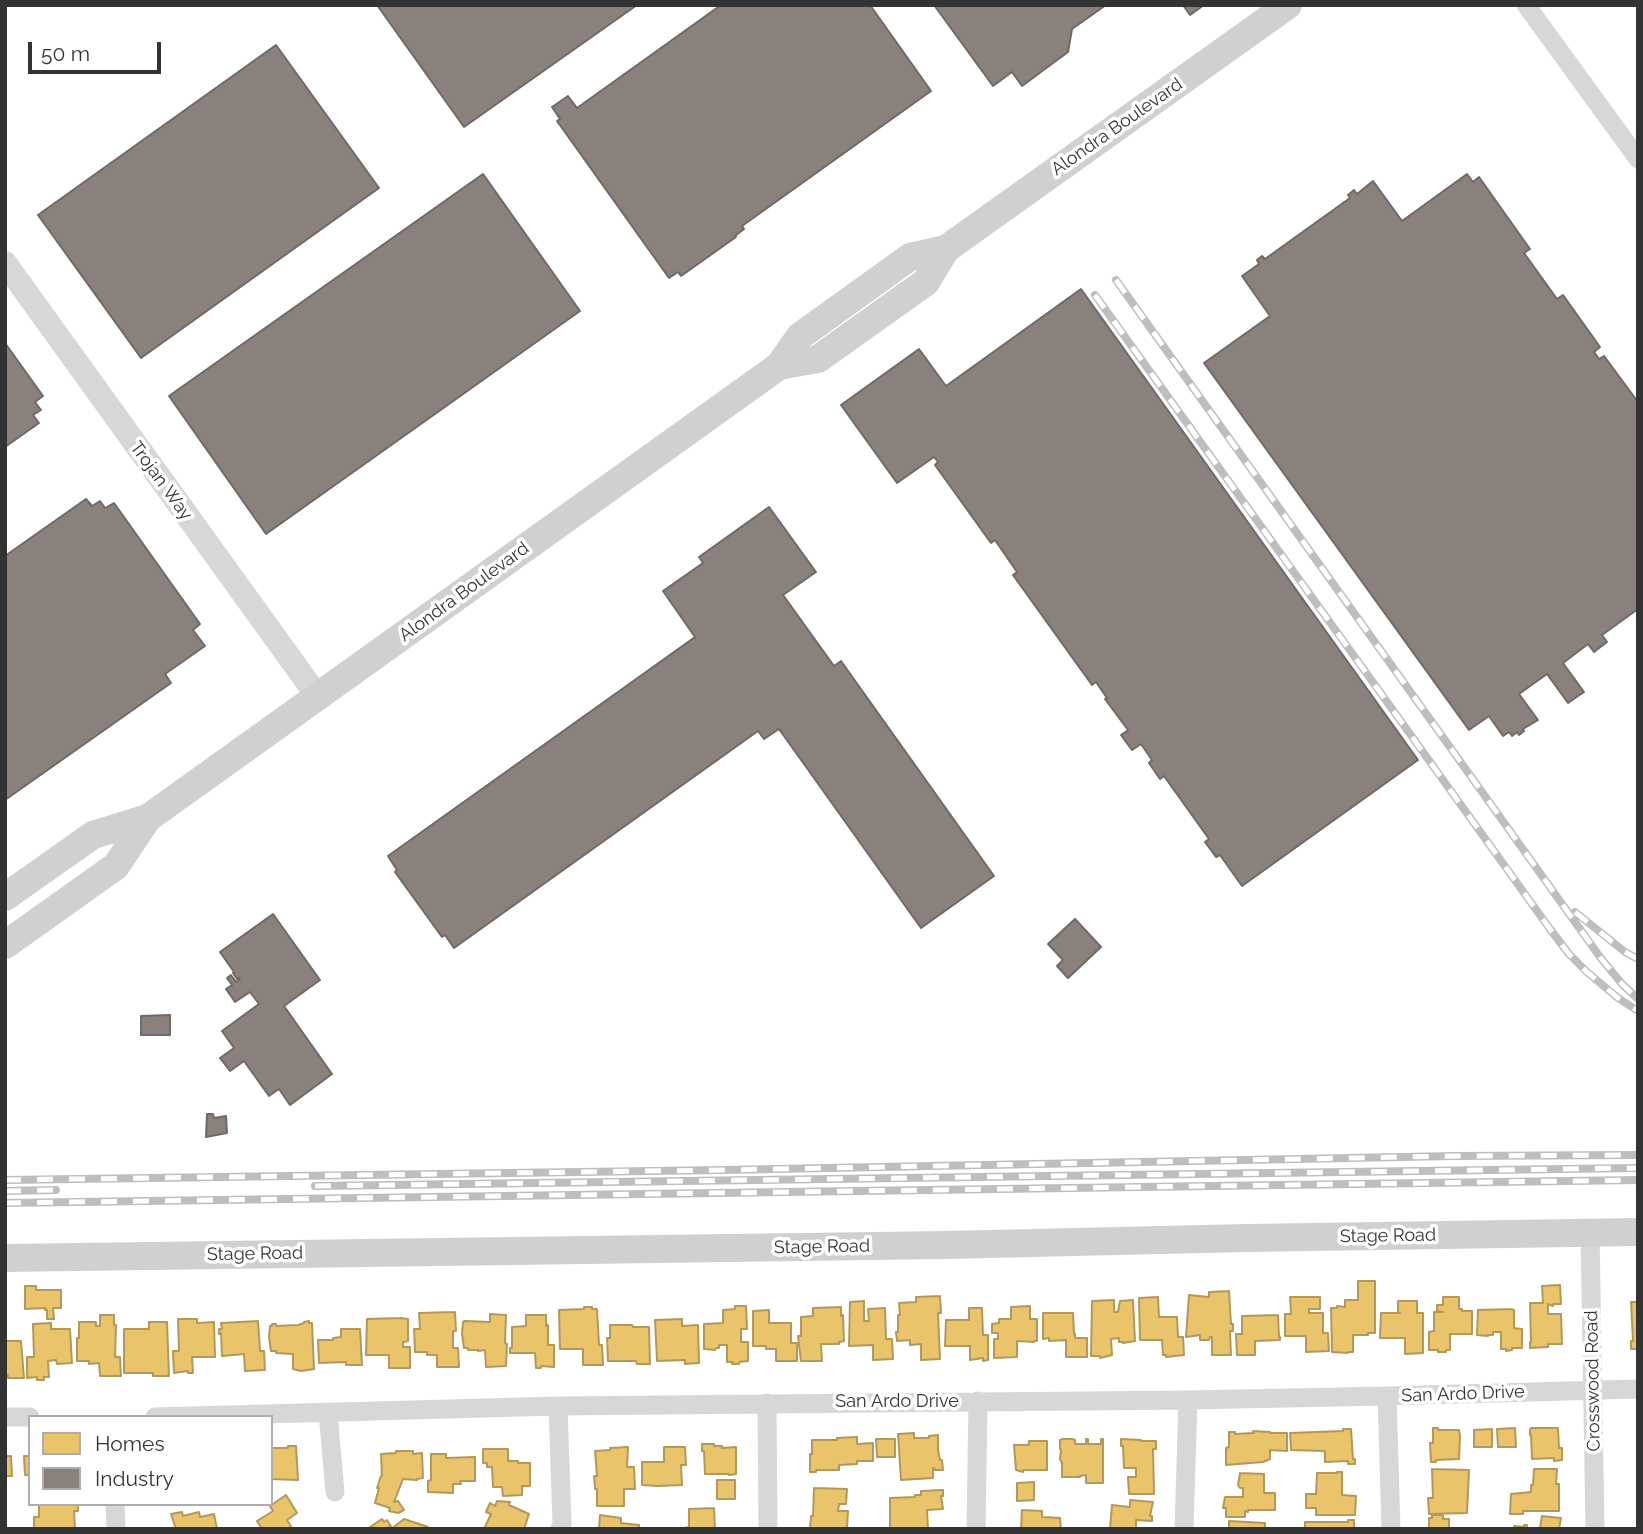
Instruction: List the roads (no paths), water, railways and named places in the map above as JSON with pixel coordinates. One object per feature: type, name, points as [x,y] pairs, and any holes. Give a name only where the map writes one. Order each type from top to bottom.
[{"type":"main road","name":"Alondra Boulevard","points":[[5,897],[93,835],[148,818],[779,366],[818,359],[926,282],[946,249],[1288,5]]},
{"type":"main road","name":"Alondra Boulevard","points":[[5,945],[116,866],[148,818]]},
{"type":"main road","name":"Stage Road","points":[[5,1258],[918,1246],[1638,1232]]},
{"type":"street","points":[[1526,5],[1638,159]]},
{"type":"street","name":"Trojan Way","points":[[5,263],[318,697]]},
{"type":"street","name":"Crosswood Road","points":[[1590,1232],[1595,1529]]},
{"type":"street","name":"San Ardo Drive","points":[[242,1415],[558,1406],[1188,1400],[1638,1389]]},
{"type":"street","points":[[1387,1396],[1391,1529]]},
{"type":"street","points":[[1184,1529],[1188,1400]]},
{"type":"street","points":[[976,1529],[978,1401]]},
{"type":"street","points":[[767,1403],[768,1529]]},
{"type":"street","points":[[558,1406],[560,1529]]},
{"type":"street","points":[[328,1413],[335,1492]]},
{"type":"street","points":[[5,1417],[28,1417]]},
{"type":"street","points":[[116,1506],[116,1529]]},
{"type":"railway","points":[[1116,280],[1600,957],[1638,999]]},
{"type":"railway","points":[[1095,295],[1550,929],[1587,972],[1638,1011]]},
{"type":"railway","points":[[1575,912],[1625,952],[1638,959]]},
{"type":"railway","points":[[5,1180],[1638,1155]]},
{"type":"railway","points":[[315,1186],[1638,1168]]},
{"type":"railway","points":[[5,1203],[1638,1180]]},
{"type":"railway","points":[[5,1191],[56,1190]]}]
